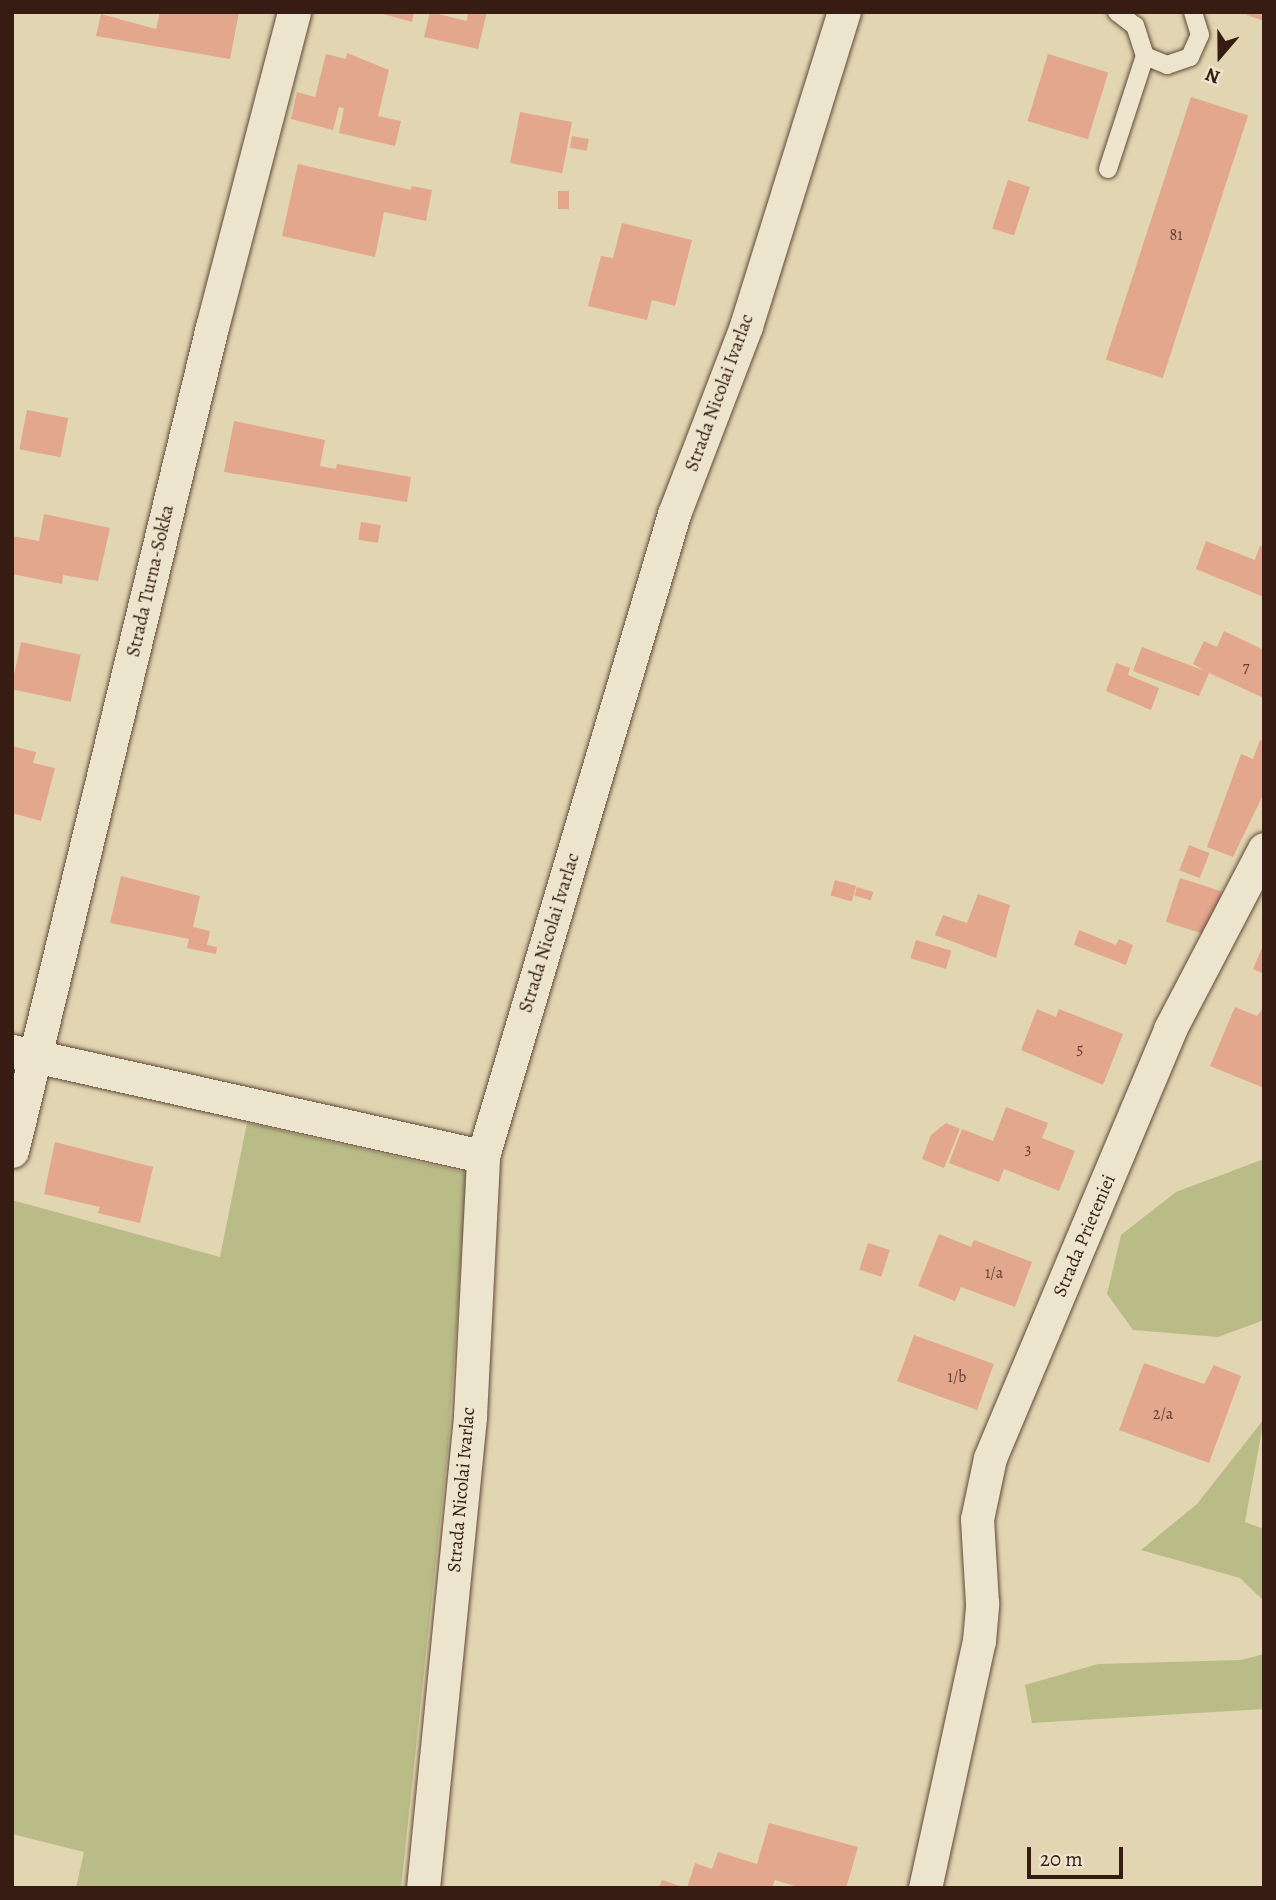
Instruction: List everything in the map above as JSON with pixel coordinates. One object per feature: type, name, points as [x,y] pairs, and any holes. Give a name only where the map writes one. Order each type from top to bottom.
[{"type":"street","name":"Strada Turna-Sokka","points":[[12,1151],[25,1053],[294,12]]},
{"type":"street","name":"Strada Nicolai Ivarlac","points":[[423,1888],[470,1416],[484,1156],[674,514],[746,326],[844,12]]},
{"type":"street","name":"Strada Prieteniei","points":[[925,1888],[979,1641],[982,1603],[977,1519],[990,1458],[1170,1029],[1264,849]]},
{"type":"street","points":[[25,1053],[484,1156]]},
{"type":"lane","points":[[1108,169],[1145,56],[1140,19],[1117,12]]},
{"type":"lane","points":[[1145,56],[1167,65],[1190,57],[1200,35],[1193,12]]},
{"type":"green space","points":[[247,1123],[467,1173],[448,1447],[401,1888],[76,1888],[84,1852],[12,1834],[12,1200],[220,1257]]},
{"type":"green space","points":[[1264,1159],[1264,1320],[1218,1337],[1133,1330],[1107,1294],[1121,1235],[1176,1192]]},
{"type":"green space","points":[[1264,1419],[1245,1522],[1264,1529],[1264,1601],[1240,1578],[1141,1550],[1197,1504]]},
{"type":"green space","points":[[1264,1654],[1264,1709],[1032,1723],[1025,1685],[1098,1664],[1241,1660]]},
{"type":"building","points":[[160,12],[239,12],[230,59],[96,36],[101,14],[156,29]]},
{"type":"building","points":[[376,12],[414,12],[412,22]]},
{"type":"building","points":[[430,12],[467,21],[468,12],[487,12],[478,49],[424,37]]},
{"type":"building","points":[[1248,12],[1264,12],[1264,21],[1247,15]]},
{"type":"building","points":[[347,53],[389,70],[378,116],[401,121],[395,146],[339,133],[344,108],[339,107],[333,130],[291,119],[297,92],[315,97],[326,54],[346,59]]},
{"type":"building","points":[[1048,54],[1108,72],[1088,139],[1028,121]]},
{"type":"building","points":[[1191,97],[1248,116],[1163,378],[1106,359]]},
{"type":"building","points":[[520,112],[572,122],[562,173],[510,163]]},
{"type":"building","points":[[572,136],[589,139],[587,151],[570,148]]},
{"type":"building","points":[[298,164],[411,190],[412,186],[432,190],[426,221],[384,212],[375,257],[282,236]]},
{"type":"building","points":[[1008,180],[1030,187],[1014,236],[992,229]]},
{"type":"building","points":[[558,191],[569,191],[569,209],[558,209]]},
{"type":"building","points":[[622,223],[692,240],[675,306],[652,300],[647,320],[588,306],[601,256],[613,258]]},
{"type":"building","points":[[27,410],[68,418],[61,457],[19,449]]},
{"type":"building","points":[[234,421],[325,440],[320,466],[336,469],[337,464],[411,477],[407,502],[224,472]]},
{"type":"building","points":[[44,514],[110,528],[98,581],[63,575],[62,584],[12,574],[12,536],[39,541]]},
{"type":"building","points":[[361,522],[381,525],[378,543],[358,540]]},
{"type":"building","points":[[1206,541],[1255,560],[1260,546],[1264,547],[1264,597],[1196,569]]},
{"type":"building","points":[[1224,631],[1264,650],[1264,698],[1209,673],[1199,696],[1133,671],[1142,647],[1205,671],[1193,664],[1204,641],[1217,647]]},
{"type":"building","points":[[21,642],[81,655],[71,702],[12,689]]},
{"type":"building","points":[[1116,663],[1130,668],[1128,675],[1159,688],[1151,710],[1106,691]]},
{"type":"building","points":[[1260,740],[1264,741],[1264,793],[1233,857],[1207,847],[1241,754],[1253,759]]},
{"type":"building","points":[[12,746],[36,752],[33,763],[55,768],[41,821],[12,813]]},
{"type":"building","points":[[1189,845],[1210,853],[1200,878],[1179,870]]},
{"type":"building","points":[[121,876],[200,896],[193,927],[210,931],[207,945],[217,947],[216,954],[187,948],[189,939],[110,923]]},
{"type":"building","points":[[1180,878],[1222,892],[1208,935],[1166,922]]},
{"type":"building","points":[[835,880],[856,886],[852,901],[831,895]]},
{"type":"building","points":[[857,887],[873,892],[871,901],[854,896]]},
{"type":"building","points":[[978,894],[1010,905],[996,958],[935,935],[943,915],[967,923]]},
{"type":"building","points":[[1079,930],[1116,945],[1119,939],[1133,945],[1126,965],[1074,945]]},
{"type":"building","points":[[916,940],[951,951],[946,969],[910,958]]},
{"type":"building","points":[[1264,943],[1264,974],[1253,969]]},
{"type":"building","points":[[1235,1007],[1257,1016],[1264,1007],[1264,1088],[1210,1066]]},
{"type":"building","points":[[1037,1009],[1056,1017],[1059,1009],[1123,1034],[1103,1085],[1021,1050]]},
{"type":"building","points":[[1006,1107],[1048,1123],[1042,1138],[1075,1151],[1059,1191],[1004,1169],[999,1182],[949,1163],[962,1129],[993,1141]]},
{"type":"building","points":[[946,1123],[960,1129],[944,1168],[922,1159],[931,1135]]},
{"type":"building","points":[[55,1142],[153,1167],[140,1223],[98,1213],[100,1207],[44,1194]]},
{"type":"building","points":[[939,1234],[971,1247],[974,1240],[1032,1262],[1015,1307],[961,1287],[955,1301],[918,1286]]},
{"type":"building","points":[[868,1243],[890,1250],[881,1277],[859,1270]]},
{"type":"building","points":[[914,1335],[994,1364],[977,1410],[897,1381]]},
{"type":"building","points":[[1144,1363],[1204,1384],[1214,1365],[1241,1376],[1209,1463],[1119,1430]]},
{"type":"building","points":[[769,1823],[858,1847],[846,1888],[801,1888],[775,1880],[772,1888],[687,1888],[695,1863],[712,1869],[718,1852],[757,1864]]},
{"type":"building","points":[[662,1880],[680,1886],[680,1888],[659,1888]]}]
